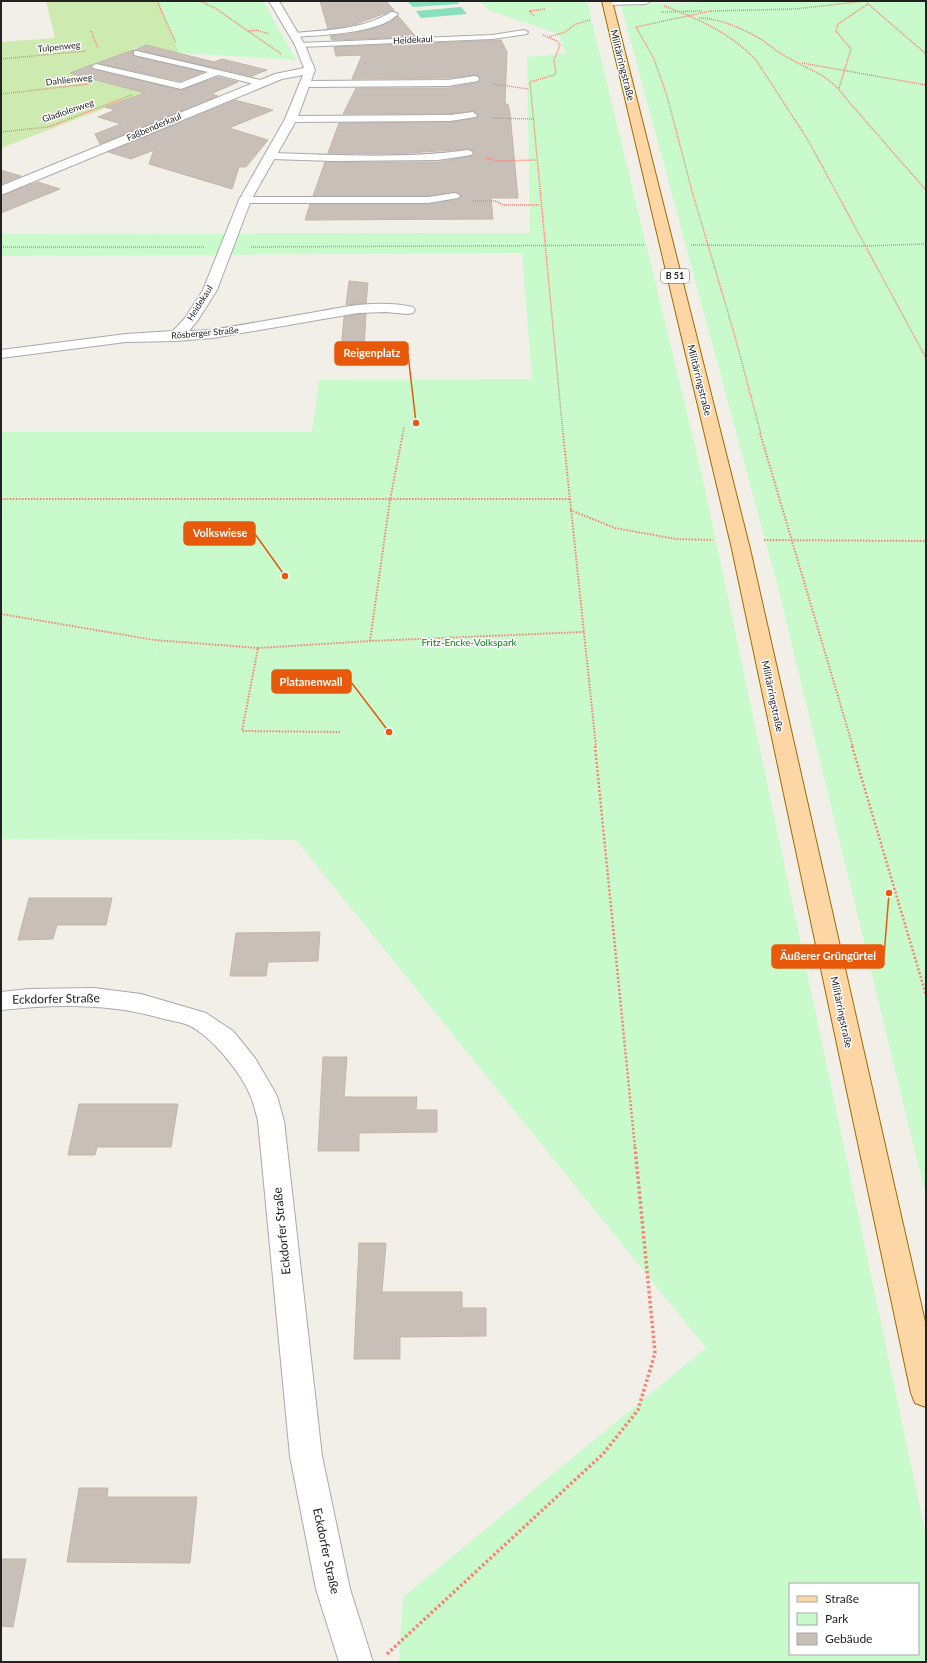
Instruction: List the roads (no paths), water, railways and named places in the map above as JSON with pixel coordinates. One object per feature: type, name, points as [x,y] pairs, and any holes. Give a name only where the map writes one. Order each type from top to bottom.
[{"type":"main road","name":"Militärringstraße","points":[[607,2],[741,549],[926,1393]]},
{"type":"street","points":[[274,1],[297,40],[308,64]]},
{"type":"street","points":[[607,2],[646,1]]},
{"type":"street","name":"Faßbenderkaul","points":[[1,191],[308,64]]},
{"type":"street","name":"Heidekaul","points":[[176,336],[191,320],[210,290],[245,200],[291,119],[306,84],[308,64]]},
{"type":"street","name":"Rösberger Straße","points":[[1,354],[126,338],[220,333],[358,309],[385,308],[408,310]]},
{"type":"street","name":"Eckdorfer Straße","points":[[1,1001],[28,998],[94,997],[141,1002],[197,1019],[224,1038],[246,1065],[264,1096],[271,1122],[306,1456],[333,1589],[356,1662]]},
{"type":"lane","points":[[297,40],[365,27],[385,21],[394,14]]},
{"type":"lane","name":"Heidekaul","points":[[297,40],[492,37],[524,32]]},
{"type":"lane","points":[[137,53],[262,83]]},
{"type":"lane","points":[[96,66],[181,86],[217,72]]},
{"type":"lane","points":[[306,84],[448,83],[475,79]]},
{"type":"lane","points":[[291,119],[450,118],[473,115]]},
{"type":"lane","points":[[271,156],[333,158],[438,157],[468,153]]},
{"type":"lane","points":[[245,200],[428,200],[455,196]]},
{"type":"place","name":"Reigenplatz","points":[[416,423]]},
{"type":"place","name":"Volkswiese","points":[[285,576]]},
{"type":"place","name":"Platanenwall","points":[[389,732]]},
{"type":"place","name":"Äußerer Grüngürtel","points":[[889,893]]},
{"type":"park label","name":"Fritz-Encke-Volkspark","points":[[469,642]]}]
